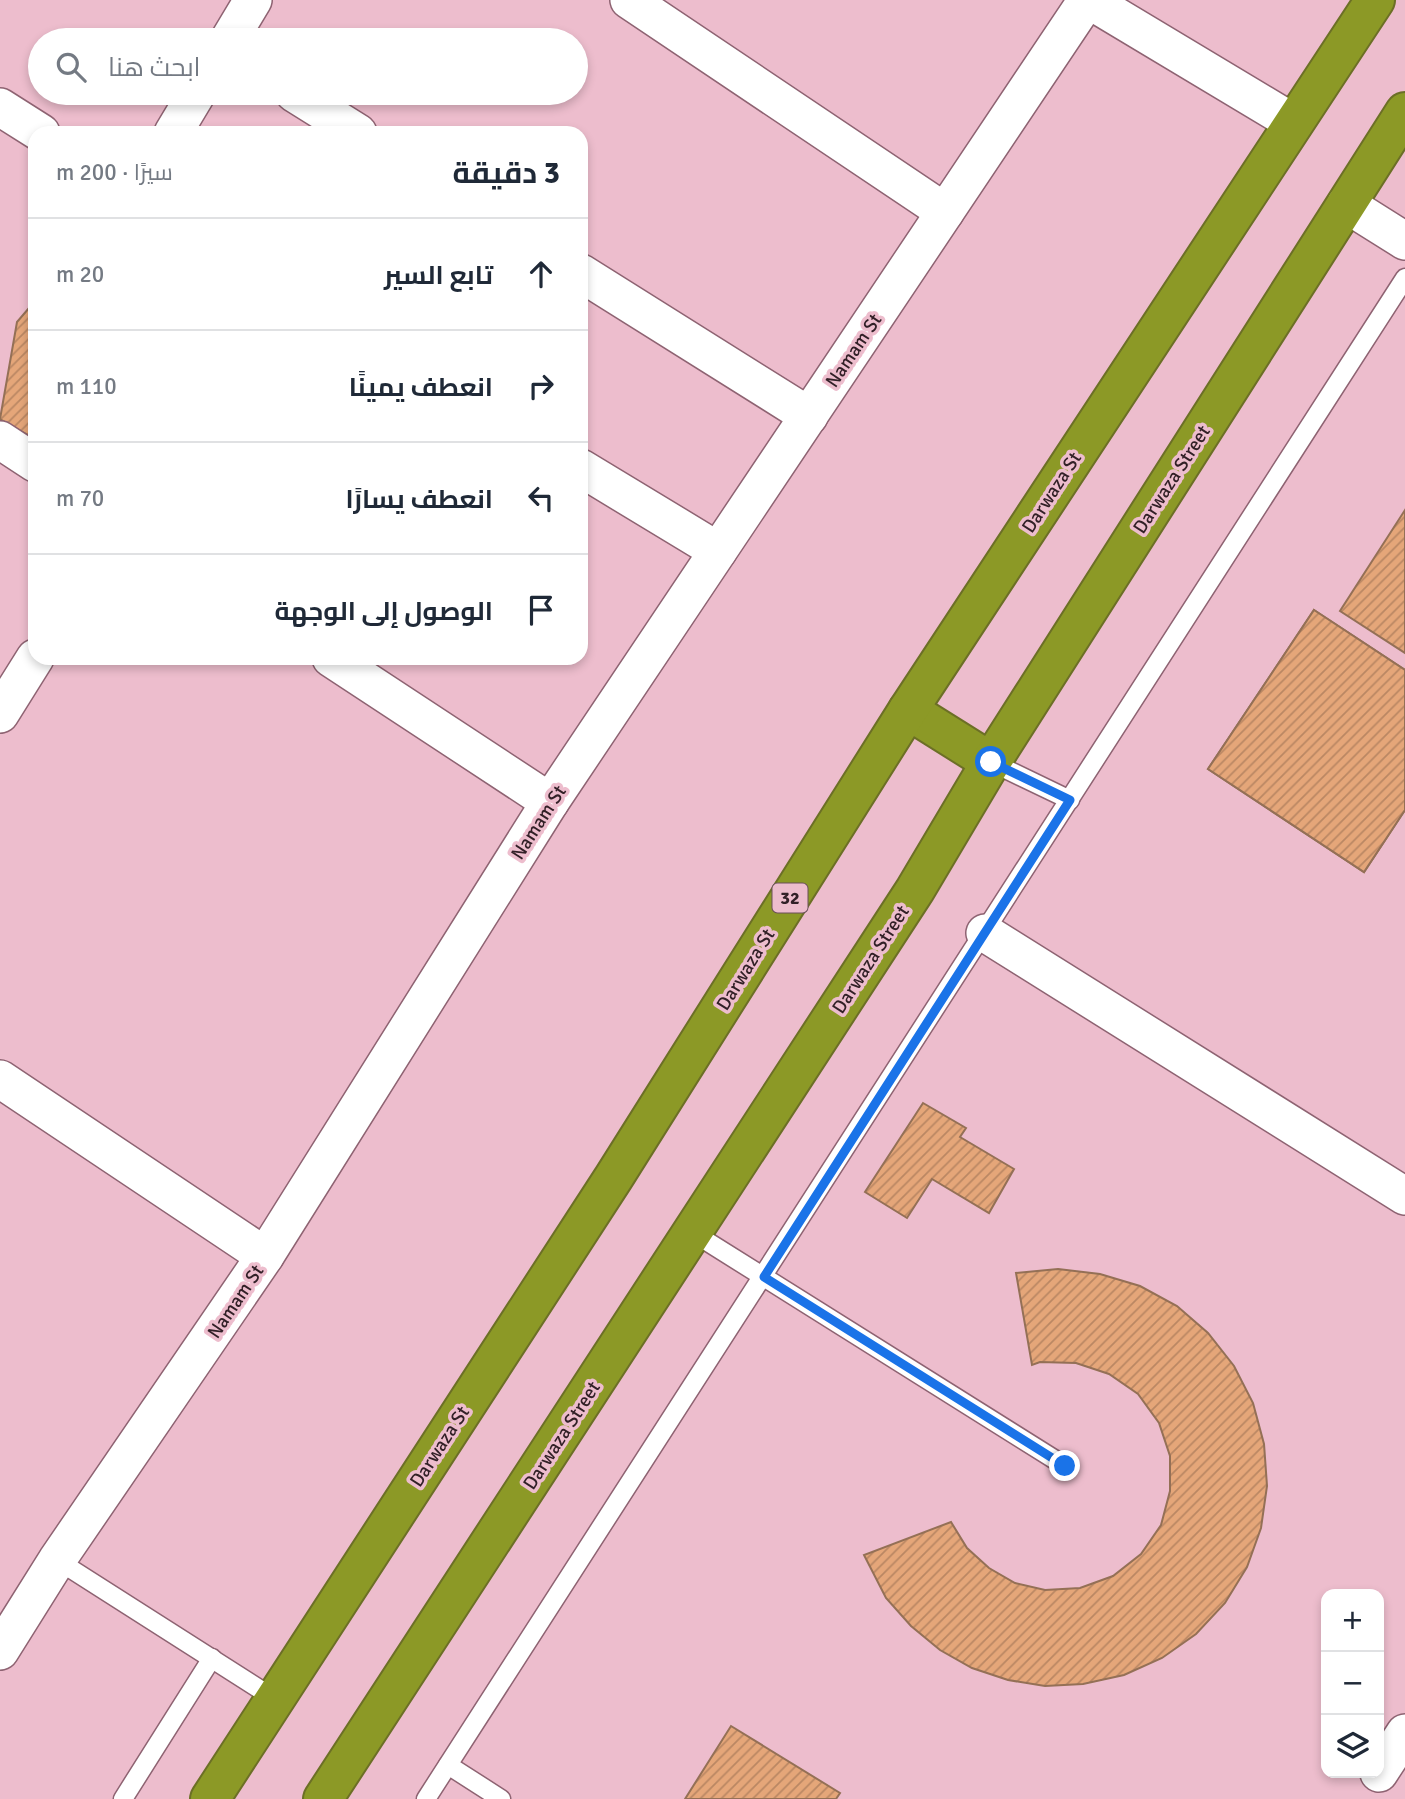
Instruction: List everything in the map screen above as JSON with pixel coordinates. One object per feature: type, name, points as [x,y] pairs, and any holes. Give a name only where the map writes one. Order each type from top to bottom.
[{"type":"highway","name":"Darwaza St","points":[[210,1799],[614,1177],[908,710],[1375,0]]},
{"type":"highway","name":"Darwaza Street","points":[[323,1799],[915,890],[991,762],[1405,112]]},
{"type":"highway","points":[[908,710],[991,762]]},
{"type":"street","points":[[236,28],[253,0]]},
{"type":"street","points":[[629,0],[945,212]]},
{"type":"street","points":[[1088,0],[1294,123]]},
{"type":"street","name":"Namam St","points":[[0,1651],[57,1560],[265,1256],[550,802],[1088,0]]},
{"type":"street","points":[[177,126],[190,105]]},
{"type":"street","points":[[314,105],[347,126]]},
{"type":"street","points":[[0,107],[30,126]]},
{"type":"street","points":[[1346,204],[1405,242]]},
{"type":"street","points":[[588,277],[808,416]]},
{"type":"street","points":[[0,440],[28,458]]},
{"type":"street","points":[[588,472],[718,551]]},
{"type":"street","points":[[0,714],[31,665]]},
{"type":"street","points":[[342,665],[550,802]]},
{"type":"street","points":[[985,933],[1405,1196]]},
{"type":"street","points":[[0,1079],[265,1256]]},
{"type":"street","points":[[1384,1765],[1405,1733]]},
{"type":"street","points":[[1361,1799],[1376,1778]]},
{"type":"lane","points":[[426,1799],[1405,278]]},
{"type":"lane","points":[[991,762],[1070,800]]},
{"type":"lane","points":[[692,1232],[1065,1466]]},
{"type":"lane","points":[[57,1560],[275,1699]]},
{"type":"lane","points":[[123,1799],[212,1658]]},
{"type":"lane","points":[[448,1765],[501,1799]]},
{"type":"building","points":[[28,309],[28,435],[0,419],[17,322]]},
{"type":"building","points":[[1405,510],[1405,653],[1340,611]]},
{"type":"building","points":[[1314,610],[1405,670],[1405,810],[1364,872],[1208,769]],"holes":[[[1341,693],[1375,715],[1342,767],[1307,745]]]},
{"type":"building","points":[[1314,610],[1405,670],[1405,810],[1364,872],[1208,769]]},
{"type":"building","points":[[923,1103],[966,1128],[960,1137],[1014,1169],[989,1213],[932,1179],[907,1218],[865,1192]]},
{"type":"building","points":[[1058,1269],[1100,1274],[1140,1286],[1177,1306],[1208,1333],[1234,1366],[1253,1403],[1264,1444],[1267,1486],[1261,1528],[1247,1567],[1225,1603],[1196,1634],[1162,1658],[1124,1675],[1083,1684],[1045,1686],[1008,1680],[972,1668],[940,1650],[911,1626],[886,1598],[864,1555],[951,1522],[967,1548],[989,1568],[1015,1583],[1045,1590],[1080,1588],[1113,1576],[1141,1554],[1161,1525],[1170,1491],[1170,1456],[1159,1423],[1138,1394],[1109,1374],[1076,1363],[1040,1362],[1032,1365],[1016,1273]]},
{"type":"building","points":[[731,1726],[840,1793],[836,1799],[685,1799]]},
{"type":"route","points":[[991,762],[1070,800],[764,1277],[1065,1466]]}]
